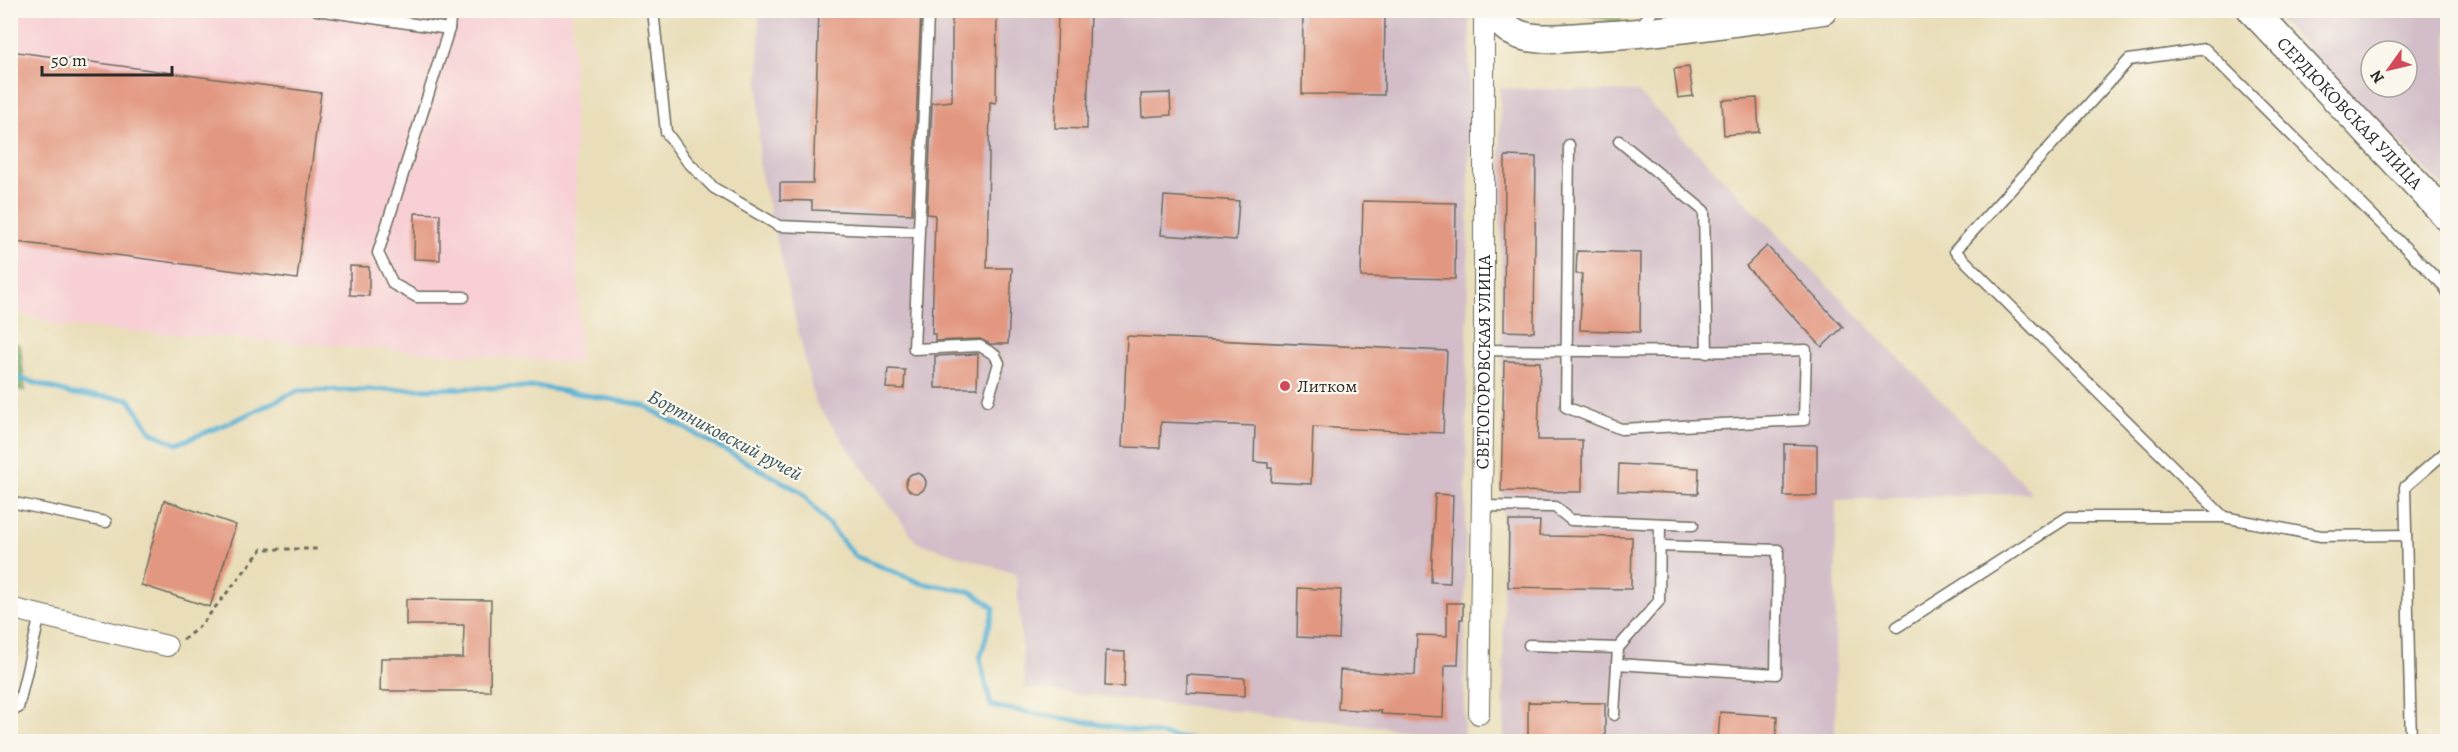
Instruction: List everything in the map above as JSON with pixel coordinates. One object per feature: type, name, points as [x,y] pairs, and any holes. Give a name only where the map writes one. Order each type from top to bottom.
[{"type":"street","name":"СВЕТОГОРОВСКАЯ УЛИЦА","points":[[1479,714],[1484,350],[1484,10]]},
{"type":"street","points":[[1492,10],[1505,27],[1526,37],[1547,38],[1633,34],[1823,10]]},
{"type":"street","name":"СЕРДЮКОВСКАЯ УЛИЦА","points":[[2252,10],[2448,217]]},
{"type":"street","points":[[10,608],[167,646]]},
{"type":"lane","points":[[317,10],[449,29]]},
{"type":"lane","points":[[451,10],[449,29],[378,254],[393,284],[417,297],[464,297]]},
{"type":"lane","points":[[653,10],[666,132],[687,162],[714,188],[779,226],[918,232]]},
{"type":"lane","points":[[1633,34],[1654,10]]},
{"type":"lane","points":[[928,16],[914,349],[980,346],[995,355],[999,363],[988,400]]},
{"type":"lane","points":[[2224,517],[1955,251],[2129,60],[2205,49],[2444,286],[2448,294]]},
{"type":"lane","points":[[1619,141],[1704,212],[1707,353]]},
{"type":"lane","points":[[1484,350],[1566,351],[1707,353],[1806,350],[1804,420],[1621,429],[1566,407],[1566,351],[1569,146]]},
{"type":"lane","points":[[2411,741],[2405,487],[2448,450]]},
{"type":"lane","points":[[10,502],[106,522]]},
{"type":"lane","points":[[1481,506],[1555,507],[1571,520],[1693,525]]},
{"type":"lane","points":[[1898,627],[2068,516],[2224,517],[2321,536],[2406,535]]},
{"type":"lane","points":[[1614,715],[1618,648],[1659,601],[1660,524]]},
{"type":"lane","points":[[1617,664],[1776,674],[1778,550],[1659,546]]},
{"type":"lane","points":[[18,708],[40,615]]},
{"type":"lane","points":[[1528,645],[1618,648]]},
{"type":"path","points":[[167,646],[186,639],[201,625],[262,549],[319,549]]},
{"type":"shaded area","points":[[11,11],[572,11],[580,363],[59,326],[11,310]]},
{"type":"shaded area","points":[[759,11],[1470,11],[1464,736],[1025,688],[1016,574],[916,542],[815,402],[759,166]]},
{"type":"shaded area","points":[[2270,11],[2447,11],[2447,191]]},
{"type":"shaded area","points":[[1500,88],[1638,92],[2032,493],[1836,500],[1835,741],[1504,741]]},
{"type":"green space","points":[[1567,11],[1622,11],[1620,22]]},
{"type":"green space","points":[[11,340],[20,346],[25,391],[11,387]]},
{"type":"building","points":[[819,10],[921,10],[912,214],[812,210],[812,201],[780,200],[780,183],[813,183]]},
{"type":"building","points":[[952,10],[997,10],[996,103],[990,102],[987,268],[1012,268],[1008,344],[990,344],[980,339],[935,341],[935,334],[932,334],[935,215],[927,214],[932,103],[952,101]]},
{"type":"building","points":[[1058,10],[1090,10],[1087,129],[1055,128]]},
{"type":"building","points":[[1303,10],[1385,10],[1384,95],[1302,94]]},
{"type":"building","points":[[10,51],[321,93],[297,279],[10,241]]},
{"type":"building","points":[[1689,67],[1693,96],[1678,98],[1674,69]]},
{"type":"building","points":[[1170,93],[1171,115],[1142,117],[1141,94]]},
{"type":"building","points":[[1757,98],[1759,132],[1724,135],[1722,100]]},
{"type":"building","points":[[1505,156],[1536,157],[1534,332],[1504,331]]},
{"type":"building","points":[[1164,196],[1239,201],[1236,240],[1161,235]]},
{"type":"building","points":[[1363,201],[1456,203],[1455,279],[1361,277]]},
{"type":"building","points":[[415,213],[440,214],[440,260],[414,259]]},
{"type":"building","points":[[1767,246],[1843,327],[1822,347],[1746,266]]},
{"type":"building","points":[[1577,251],[1641,253],[1640,332],[1580,330],[1582,274],[1576,274]]},
{"type":"building","points":[[350,266],[369,267],[369,296],[350,295]]},
{"type":"building","name":"Литком","points":[[1127,336],[1447,351],[1443,433],[1313,427],[1311,484],[1271,482],[1272,468],[1268,468],[1268,463],[1254,462],[1255,426],[1161,422],[1160,448],[1122,447]]},
{"type":"building","points":[[978,354],[977,388],[935,388],[935,356]]},
{"type":"building","points":[[1504,361],[1540,362],[1538,440],[1582,440],[1582,492],[1501,491]]},
{"type":"building","points":[[888,369],[905,370],[904,389],[886,388]]},
{"type":"building","points":[[1784,444],[1817,445],[1817,496],[1784,496]]},
{"type":"building","points":[[1619,464],[1699,468],[1698,494],[1618,491]]},
{"type":"building","points":[[916,473],[923,476],[926,483],[923,490],[916,493],[909,490],[906,483],[909,476]]},
{"type":"building","points":[[1435,494],[1453,495],[1450,583],[1431,582]]},
{"type":"building","points":[[164,500],[236,525],[210,607],[141,585]]},
{"type":"building","points":[[1509,521],[1540,521],[1539,536],[1632,537],[1631,589],[1508,587]]},
{"type":"building","points":[[1298,588],[1341,590],[1339,639],[1297,637]]},
{"type":"building","points":[[406,599],[491,600],[490,691],[380,691],[381,658],[463,658],[464,625],[406,625]]},
{"type":"building","points":[[1447,603],[1463,603],[1463,619],[1460,619],[1458,665],[1445,665],[1443,717],[1338,709],[1340,670],[1415,675],[1417,635],[1447,636]]},
{"type":"building","points":[[1106,651],[1125,652],[1124,687],[1105,686]]},
{"type":"building","points":[[1187,675],[1245,678],[1245,696],[1187,693]]},
{"type":"building","points":[[1528,702],[1605,703],[1605,739],[1528,739]]},
{"type":"building","points":[[1720,712],[1777,716],[1776,741],[1718,741]]},
{"type":"waterway","name":"Бортниковский ручей","points":[[10,375],[71,394],[129,399],[151,432],[177,444],[236,420],[297,391],[540,387],[643,405],[801,492],[855,556],[921,583],[972,592],[994,608],[980,659],[991,706],[1204,742]]},
{"type":"place","name":"Литком","points":[[1285,386]]}]
